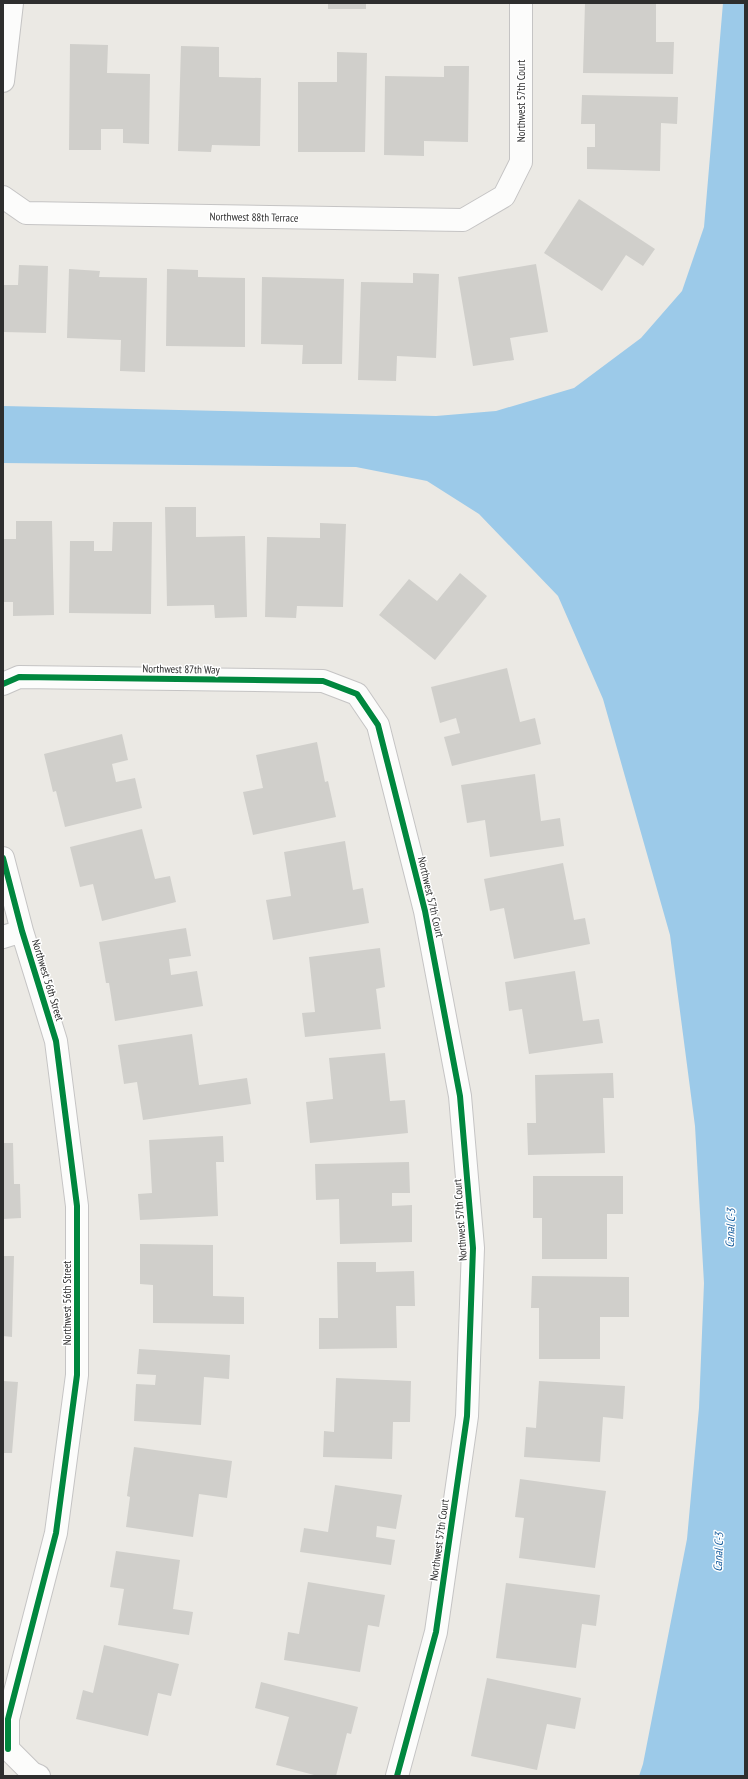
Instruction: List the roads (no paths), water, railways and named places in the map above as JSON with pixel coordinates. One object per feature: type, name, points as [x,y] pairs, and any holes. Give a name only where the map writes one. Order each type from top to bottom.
[{"type":"street","points":[[3,81],[4,58],[12,3]]},
{"type":"street","name":"Northwest 57th Court","points":[[504,196],[521,162],[521,3]]},
{"type":"street","name":"Northwest 88th Terrace","points":[[3,197],[26,213],[463,220],[504,196]]},
{"type":"street","name":"Northwest 87th Way","points":[[3,684],[19,677],[323,681],[357,694]]},
{"type":"street","name":"Northwest 57th Court","points":[[357,694],[378,725],[425,911],[460,1096],[473,1248],[467,1416],[436,1632],[397,1776]]},
{"type":"street","name":"Northwest 56th Street","points":[[3,858],[12,934],[56,1041],[76,1198],[77,1375],[56,1533],[8,1718],[6,1750]]},
{"type":"street","points":[[6,1750],[32,1773],[39,1776]]},
{"type":"water","name":"Canal C-3","points":[[723,3],[745,3],[745,1776],[639,1776],[643,1764],[687,1539],[699,1408],[704,1283],[695,1126],[670,935],[603,699],[558,596],[479,514],[427,481],[356,467],[3,463],[3,406],[436,416],[496,411],[574,388],[641,338],[682,291],[704,227]]}]
